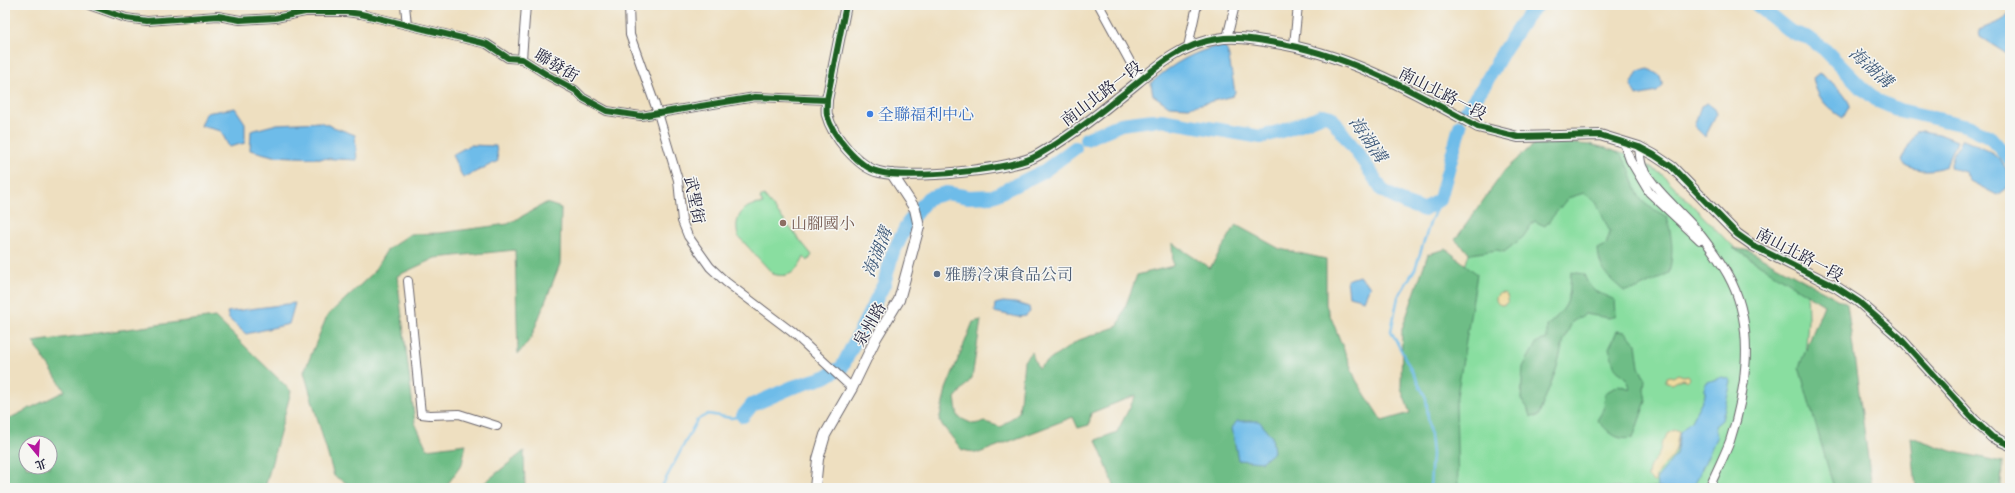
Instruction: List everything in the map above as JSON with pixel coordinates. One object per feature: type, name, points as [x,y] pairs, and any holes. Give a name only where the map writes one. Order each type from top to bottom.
[{"type":"street","name":"聯發街","points":[[88,5],[126,18],[147,21],[218,16],[240,20],[275,18],[305,12],[346,12],[361,14],[487,44],[508,58],[522,59],[549,76],[576,90],[583,98],[607,111],[641,116],[755,97],[827,100]]},
{"type":"street","points":[[360,5],[361,14]]},
{"type":"street","points":[[405,5],[407,25]]},
{"type":"street","points":[[522,59],[526,5]]},
{"type":"street","name":"武聖街","points":[[629,5],[630,35],[658,113],[678,180],[682,221],[688,236],[710,267],[726,282],[792,332],[852,388]]},
{"type":"street","name":"南山北路一段","points":[[846,5],[827,100],[826,114],[831,127],[841,143],[865,166],[878,172],[892,174],[914,174],[977,170],[1022,163],[1038,155],[1057,142],[1111,104],[1140,80],[1188,47],[1206,41],[1227,38],[1294,45],[1321,52],[1380,76],[1478,127],[1493,132],[1518,137],[1600,135],[1639,147],[1672,166],[1737,234],[1754,246],[1829,283],[1859,302],[1899,337],[1979,424],[1992,436],[2010,445]]},
{"type":"street","points":[[1098,5],[1140,80]]},
{"type":"street","points":[[1188,47],[1197,5]]},
{"type":"street","points":[[1227,38],[1234,5]]},
{"type":"street","points":[[1294,45],[1298,5]]},
{"type":"street","points":[[1624,142],[1630,160],[1649,192],[1691,233],[1705,244]]},
{"type":"street","points":[[1639,147],[1643,168],[1669,201],[1695,229],[1722,265],[1732,284],[1742,317],[1746,350],[1743,386],[1737,417],[1729,441],[1709,488]]},
{"type":"street","name":"泉州路","points":[[815,488],[818,459],[825,435],[852,388],[876,338],[900,300],[919,227],[917,212],[892,174]]},
{"type":"street","points":[[408,282],[421,414],[459,414],[497,426]]},
{"type":"green space","points":[[1534,144],[1582,144],[1595,146],[1607,148],[1616,152],[1623,158],[1642,201],[1667,217],[1672,245],[1672,258],[1669,273],[1637,289],[1624,291],[1613,281],[1605,273],[1599,257],[1598,249],[1606,245],[1610,232],[1596,202],[1584,193],[1568,198],[1545,226],[1534,221],[1523,237],[1504,252],[1497,250],[1471,254],[1455,240],[1505,170]]},
{"type":"green space","points":[[1591,144],[1630,156],[1663,175],[1728,242],[1745,255],[1807,285],[1808,320],[1805,359],[1851,488],[1445,488],[1452,310],[1470,250],[1589,178]]},
{"type":"green space","points":[[764,196],[812,255],[808,261],[804,257],[796,270],[788,275],[773,274],[738,236],[737,223],[742,212],[750,206],[763,204],[760,198]]},
{"type":"green space","points":[[546,203],[561,208],[560,264],[531,338],[518,354],[515,250],[435,258],[397,276],[415,423],[427,449],[466,444],[462,464],[445,488],[355,488],[334,476],[304,372],[327,316],[372,274],[387,250],[410,234],[440,233],[508,224]]},
{"type":"green space","points":[[1236,225],[1280,249],[1326,259],[1326,305],[1356,380],[1382,421],[1410,413],[1401,388],[1402,329],[1428,254],[1446,249],[1477,274],[1456,402],[1458,488],[1115,488],[1096,440],[1117,432],[1136,395],[1091,413],[1089,425],[1078,428],[1073,417],[979,453],[962,450],[939,421],[946,389],[973,322],[981,320],[972,378],[955,398],[958,417],[973,424],[985,422],[1001,427],[1019,412],[1024,361],[1031,352],[1038,368],[1079,340],[1118,326],[1137,275],[1173,266],[1172,243],[1210,268]]},
{"type":"green space","points":[[1733,248],[1750,251],[1847,304],[1872,488],[1834,488],[1799,367],[1824,305]]},
{"type":"green space","points":[[1571,272],[1584,274],[1586,280],[1592,288],[1615,300],[1616,315],[1609,318],[1585,314],[1572,322],[1564,340],[1556,370],[1538,417],[1530,416],[1527,407],[1521,399],[1523,367],[1537,342],[1547,339],[1547,326],[1564,308],[1569,297]]},
{"type":"green space","points":[[215,317],[291,391],[265,488],[5,488],[5,440],[8,419],[65,391],[33,342]]},
{"type":"green space","points":[[1617,331],[1626,332],[1636,344],[1639,367],[1645,379],[1644,390],[1646,401],[1633,438],[1627,439],[1613,435],[1597,420],[1604,409],[1605,393],[1619,385],[1631,389],[1627,380],[1614,366],[1609,348]]},
{"type":"green space","points":[[1911,437],[1951,451],[2002,462],[2001,488],[1916,488]]},
{"type":"green space","points":[[524,451],[525,488],[478,488]]},
{"type":"sand","points":[[1500,293],[1504,293],[1508,299],[1504,305],[1500,305],[1496,301],[1496,297]]},
{"type":"sand","points":[[1678,374],[1683,376],[1688,375],[1690,378],[1687,381],[1682,379],[1672,384],[1666,383],[1666,377],[1673,377]]},
{"type":"sand","points":[[1674,430],[1679,432],[1674,454],[1659,470],[1655,482],[1653,482],[1648,477],[1650,466],[1658,456],[1662,442],[1667,434]]},
{"type":"water","points":[[2010,12],[2010,56],[1980,37],[1979,30],[2001,21]]},
{"type":"water","points":[[1223,45],[1228,52],[1235,92],[1233,96],[1189,107],[1169,106],[1153,95],[1151,83],[1175,64],[1202,51]]},
{"type":"water","points":[[1649,69],[1660,76],[1663,86],[1657,92],[1636,96],[1631,85],[1638,71]]},
{"type":"water","points":[[1819,73],[1837,87],[1850,105],[1843,118],[1827,106],[1820,97],[1813,78]]},
{"type":"water","points":[[1707,103],[1715,109],[1717,114],[1705,137],[1694,126],[1701,106]]},
{"type":"water","points":[[235,108],[245,123],[245,143],[229,147],[221,131],[201,126],[206,113]]},
{"type":"water","points":[[320,122],[355,135],[357,160],[273,156],[250,150],[251,131],[277,124]]},
{"type":"water","points":[[1922,131],[1939,134],[1957,141],[1946,166],[1922,170],[1906,165],[1901,161],[1915,132]]},
{"type":"water","points":[[1963,139],[1987,150],[2001,161],[2009,176],[2010,185],[1997,195],[1970,181],[1965,172],[1950,168],[1954,153]]},
{"type":"water","points":[[470,145],[496,146],[498,161],[463,178],[452,155]]},
{"type":"water","points":[[1359,276],[1370,286],[1364,300],[1349,296],[1347,280]]},
{"type":"water","points":[[1003,302],[1016,303],[1029,307],[1030,312],[1026,316],[1018,317],[994,312],[995,304]]},
{"type":"water","points":[[295,303],[289,324],[246,334],[229,319],[227,312]]},
{"type":"water","points":[[1722,377],[1730,379],[1731,382],[1722,420],[1715,426],[1717,436],[1693,488],[1658,488],[1657,478],[1676,455],[1680,432],[1691,421],[1705,395],[1705,383]]},
{"type":"water","points":[[1237,421],[1259,421],[1272,437],[1274,452],[1261,462],[1238,460],[1232,428]]},
{"type":"waterway","name":"海湖溝","points":[[1465,112],[1485,84],[1504,50],[1522,23],[1537,5]]},
{"type":"waterway","name":"海湖溝","points":[[1757,5],[1791,32],[1809,38],[1825,50],[1862,88],[1878,101],[1899,110],[1968,126],[1990,137],[2010,160]]},
{"type":"waterway","name":"海湖溝","points":[[1161,120],[1261,137],[1288,129],[1323,115],[1331,117],[1366,165],[1382,190],[1404,203],[1424,210],[1440,199],[1460,126]]},
{"type":"waterway","name":"海湖溝","points":[[1086,139],[1121,124],[1153,120]]},
{"type":"waterway","name":"海湖溝","points":[[743,416],[752,405],[793,387],[825,377],[842,367],[884,284],[892,255],[908,223],[928,198],[946,193],[969,197],[993,196],[1044,171],[1075,148]]},
{"type":"waterway","points":[[1430,488],[1432,454],[1426,398],[1391,331],[1398,297],[1415,269],[1430,223],[1440,199]]},
{"type":"waterway","points":[[661,488],[697,420],[708,414],[731,418],[743,416]]},
{"type":"cycle path","points":[[89,5],[126,18],[147,21],[218,16],[240,20],[275,18],[305,12],[346,12],[361,14],[487,44],[508,58],[522,59],[575,90],[583,98],[607,111],[641,116],[755,97],[827,100]]},
{"type":"cycle path","points":[[846,5],[827,100],[827,115],[834,132],[847,149],[863,164],[879,172],[913,175],[960,172],[1007,165],[1025,160],[1038,155],[1069,135],[1176,54],[1203,42],[1230,38],[1243,38],[1298,47],[1352,64],[1403,87],[1478,127],[1518,137],[1600,135],[1639,147],[1672,167],[1737,234],[1754,246],[1836,287],[1859,302],[1899,337],[1974,420],[1992,437],[2010,445]]},
{"type":"place","name":"全聯福利中心","points":[[870,114]]},
{"type":"place","name":"山腳國小","points":[[783,223]]},
{"type":"place","name":"雅勝冷凍食品公司","points":[[937,274]]}]
